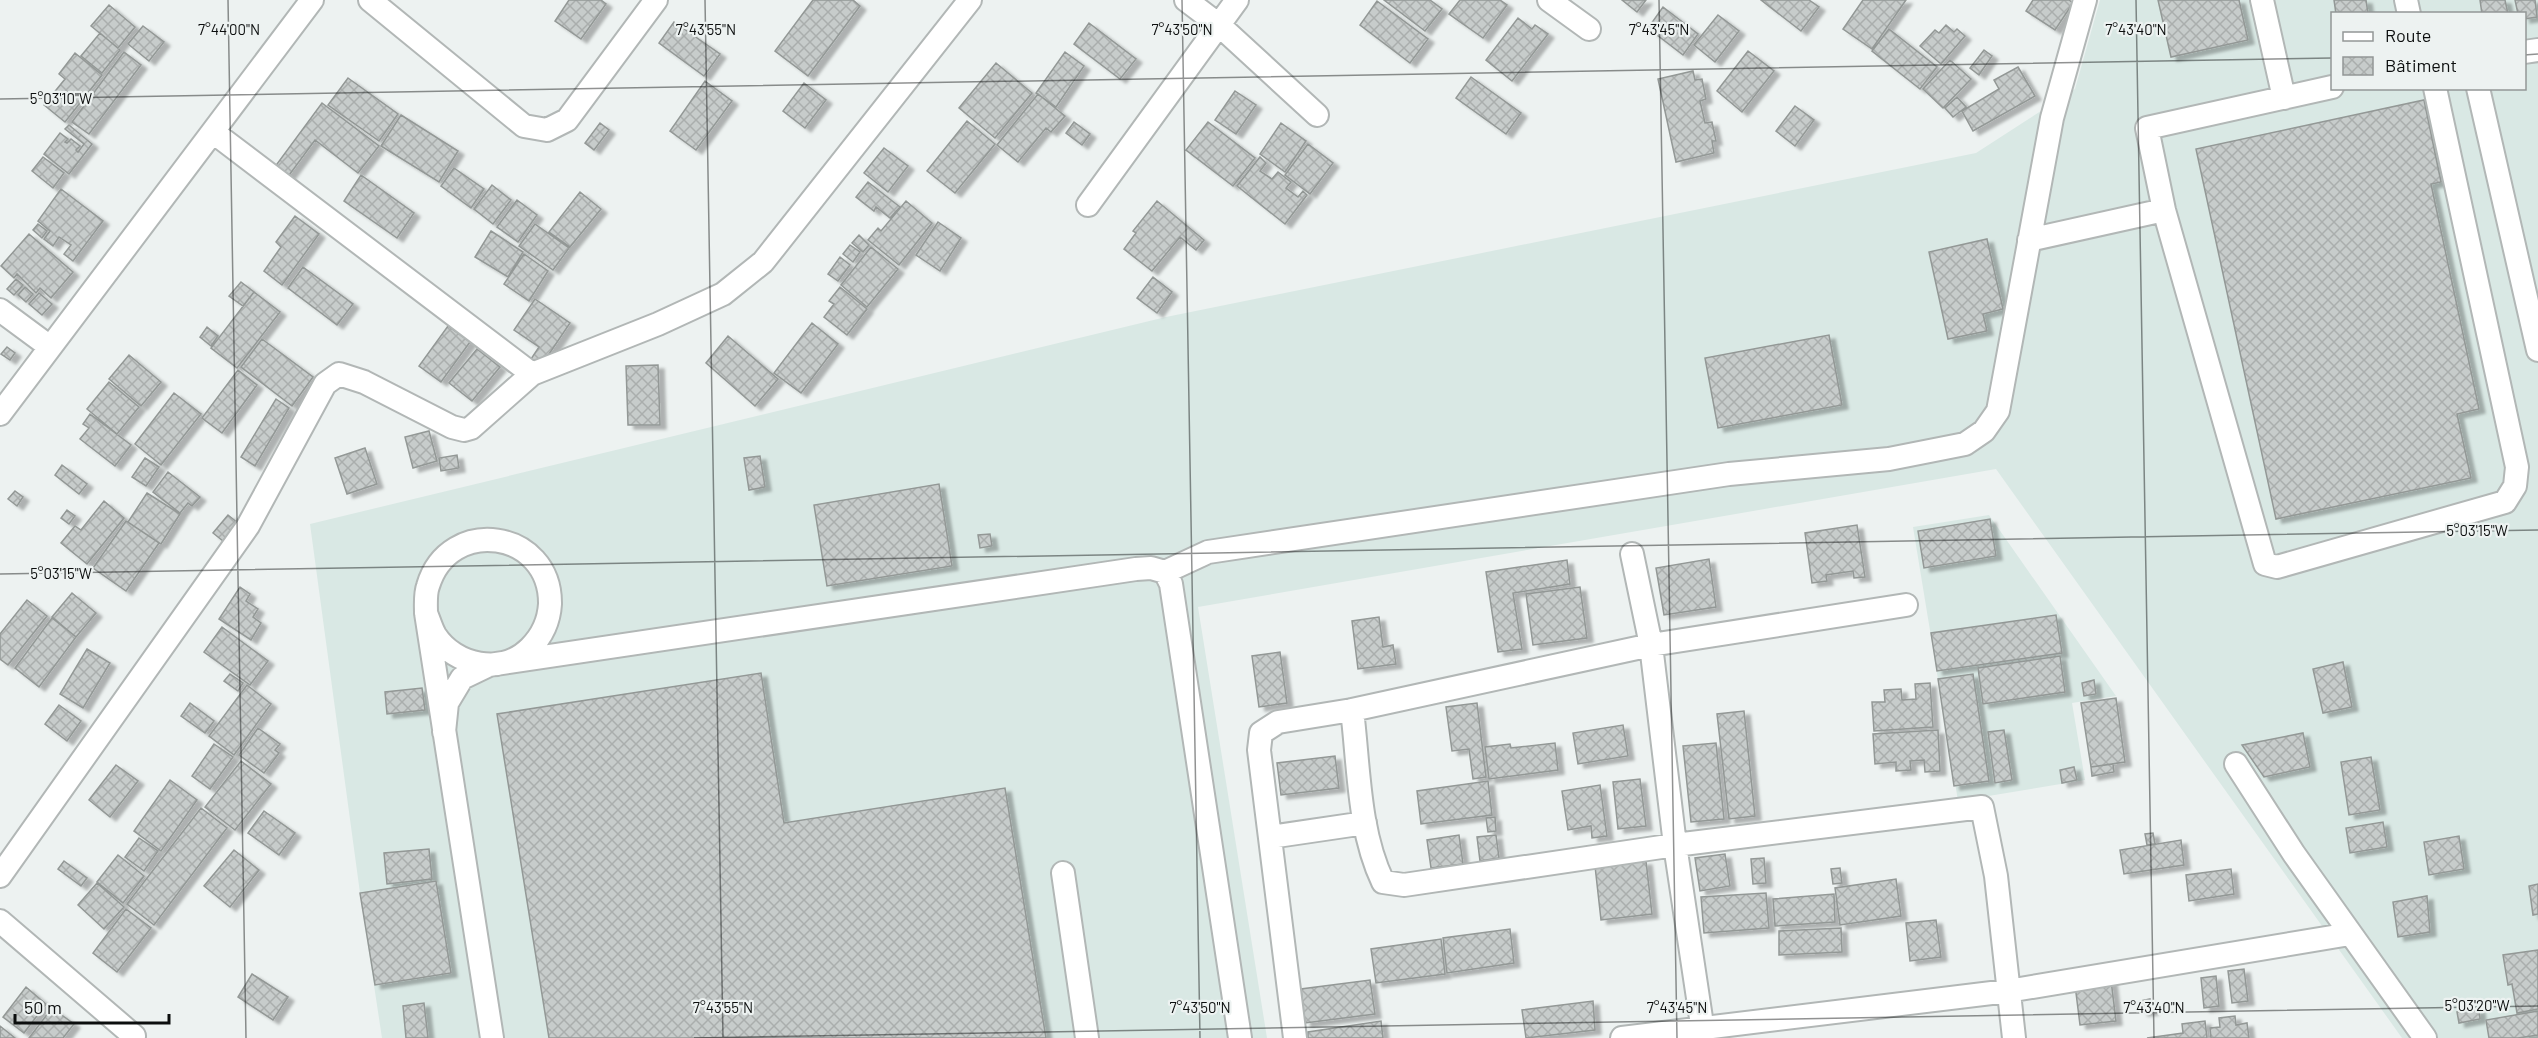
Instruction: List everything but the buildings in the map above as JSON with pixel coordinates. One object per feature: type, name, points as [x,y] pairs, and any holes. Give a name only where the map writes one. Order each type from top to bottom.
[{"type":"street","points":[[0,414],[312,0]]},
{"type":"street","points":[[370,0],[524,126],[547,130],[567,120],[657,0]]},
{"type":"street","points":[[0,876],[248,526],[325,384],[339,374],[364,382],[464,430],[471,428],[532,374],[658,324],[723,294],[763,262],[970,0]]},
{"type":"street","points":[[1186,0],[1219,25],[1317,115]]},
{"type":"street","points":[[1088,205],[1237,0]]},
{"type":"street","points":[[1549,0],[1589,29]]},
{"type":"street","points":[[426,613],[434,634],[448,651],[467,661],[489,665],[1136,569],[1151,568],[1165,572],[1208,552],[1729,474],[1888,459],[1965,444],[1984,431],[1998,411],[2052,118],[2085,0]]},
{"type":"street","points":[[2262,0],[2284,98]]},
{"type":"street","points":[[2331,87],[2146,128],[2164,210],[2265,564],[2277,567],[2505,502],[2515,486],[2517,466],[2435,90]]},
{"type":"street","points":[[2478,90],[2538,350]]},
{"type":"street","points":[[213,132],[532,374]]},
{"type":"street","points":[[2029,240],[2164,210]]},
{"type":"street","points":[[0,310],[50,347]]},
{"type":"street","points":[[444,732],[447,703],[462,678],[489,665],[510,661],[528,650],[542,633],[550,612],[550,592],[543,572],[529,554],[511,543],[491,538],[469,541],[450,552],[435,568],[427,588],[426,613],[444,732],[492,1038]]},
{"type":"street","points":[[1632,554],[1651,645],[1675,845],[1703,1034]]},
{"type":"street","points":[[1165,572],[1171,584],[1240,1038]]},
{"type":"street","points":[[1295,1038],[1259,750],[1261,733],[1278,722],[1352,710],[1651,645],[1905,605]]},
{"type":"street","points":[[1352,710],[1365,823],[1374,864],[1383,882],[1404,885],[1675,845],[1982,807],[1996,876],[2014,1038]]},
{"type":"street","points":[[2236,764],[2350,934],[2425,1038]]},
{"type":"street","points":[[1270,837],[1365,823]]},
{"type":"street","points":[[1063,873],[1087,1038]]},
{"type":"street","points":[[0,921],[134,1036]]},
{"type":"street","points":[[1622,1038],[1703,1034],[2008,991],[2350,934]]},
{"type":"shaded area","points":[[2100,0],[2538,0],[2538,1038],[2402,1038],[1996,469],[1198,607],[1267,1038],[382,1038],[310,524],[1166,317],[1976,153],[2075,89]]},
{"type":"shaded area","points":[[1989,515],[2116,696],[2072,703],[2085,780],[1958,801],[1913,527]]}]
